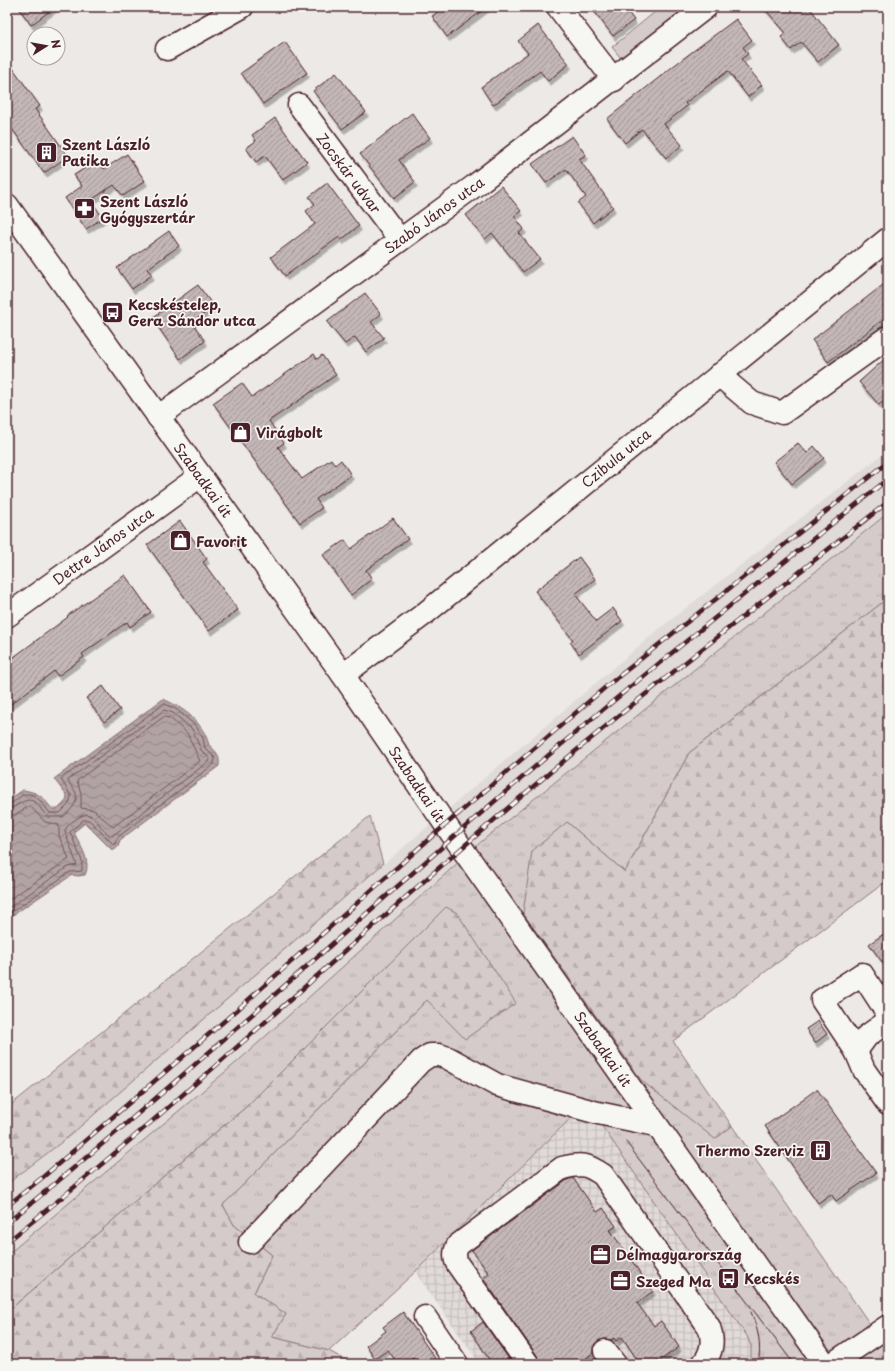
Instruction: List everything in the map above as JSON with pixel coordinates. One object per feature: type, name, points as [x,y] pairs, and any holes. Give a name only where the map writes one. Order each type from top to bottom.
[{"type":"street","points":[[167,49],[242,7]]},
{"type":"street","points":[[558,7],[614,80]]},
{"type":"street","name":"Szabó János utca","points":[[158,418],[477,184],[614,80],[706,7]]},
{"type":"street","name":"Zocskár udvar","points":[[299,105],[400,240]]},
{"type":"street","name":"Szabadkai út","points":[[7,205],[343,675],[454,837],[825,1364]]},
{"type":"street","name":"Czibula utca","points":[[343,675],[423,615],[888,239]]},
{"type":"street","points":[[719,375],[752,403],[782,414],[888,337]]},
{"type":"street","name":"Dettre János utca","points":[[7,616],[200,476]]},
{"type":"street","points":[[888,1014],[862,974],[822,1000],[856,1051],[864,1070],[888,1104]]},
{"type":"street","points":[[856,1051],[867,1036],[888,1021]]},
{"type":"street","points":[[250,1242],[421,1061],[430,1055],[439,1055],[448,1058],[497,1085],[598,1112],[656,1125]]},
{"type":"street","points":[[528,1364],[458,1265],[456,1260],[456,1249],[458,1245],[562,1168],[577,1164],[591,1167],[603,1175],[708,1326],[712,1346],[708,1358],[703,1364]]},
{"type":"street","points":[[424,1317],[457,1364]]},
{"type":"street","points":[[832,1364],[888,1326]]},
{"type":"shaded area","points":[[888,450],[888,513],[482,841],[237,1062],[7,1255],[7,1184],[67,1138],[282,951],[658,630]]},
{"type":"shaded area","points":[[586,1103],[748,1336],[751,1346],[751,1364],[480,1364],[415,1272]]},
{"type":"green space","points":[[661,7],[687,7],[691,11],[624,62],[612,47]]},
{"type":"green space","points":[[888,513],[888,598],[689,753],[625,872],[567,822],[715,1139],[732,1126],[888,1350],[888,1364],[751,1364],[751,1346],[747,1336],[586,1103],[415,1272],[329,1351],[272,1337],[286,1314],[254,1293],[272,1255],[234,1225],[223,1205],[427,1000],[457,913],[246,1107],[7,1312],[7,1255],[237,1062],[482,841]]},
{"type":"green space","points":[[888,598],[888,880],[673,1041],[732,1126],[715,1139],[642,1081],[523,913],[532,851],[567,822],[625,872],[689,753]]},
{"type":"green space","points":[[370,816],[383,864],[67,1138],[7,1184],[7,1108]]},
{"type":"green space","points":[[446,907],[457,913],[516,1003],[465,1039],[427,1000],[223,1205],[234,1225],[272,1255],[254,1293],[286,1314],[272,1337],[329,1351],[353,1364],[7,1364],[7,1312],[246,1107]]},
{"type":"water","points":[[163,699],[185,711],[192,717],[202,729],[209,745],[217,754],[219,766],[120,840],[118,847],[112,850],[85,823],[74,832],[86,858],[87,870],[85,875],[72,875],[7,919],[7,801],[23,790],[33,792],[43,798],[52,809],[58,809],[66,801],[67,796],[54,779]]},
{"type":"building","points":[[18,7],[55,7],[31,25]]},
{"type":"building","points":[[445,7],[487,7],[447,37],[432,16]]},
{"type":"building","points":[[591,7],[624,7],[634,20],[613,36]]},
{"type":"building","points":[[763,7],[809,7],[839,45],[818,62],[801,42],[791,50],[781,37],[786,33]]},
{"type":"building","points":[[736,19],[752,40],[743,47],[748,54],[741,59],[762,85],[748,97],[728,71],[685,103],[687,106],[664,124],[682,145],[666,158],[642,129],[625,143],[607,119]]},
{"type":"building","points":[[538,25],[569,64],[548,81],[540,71],[493,105],[481,87],[528,53],[518,41]]},
{"type":"building","points":[[285,42],[307,73],[263,104],[241,73]]},
{"type":"building","points":[[7,60],[40,106],[35,109],[68,156],[44,173],[7,122]]},
{"type":"building","points":[[336,73],[366,112],[342,129],[313,91]]},
{"type":"building","points":[[412,113],[430,138],[399,160],[415,182],[394,198],[360,154]]},
{"type":"building","points":[[275,118],[307,162],[283,180],[265,156],[256,162],[246,148],[256,141],[252,135]]},
{"type":"building","points":[[572,136],[586,155],[579,159],[613,207],[593,223],[578,203],[586,197],[566,169],[546,183],[532,164]]},
{"type":"building","points":[[127,154],[145,181],[123,196],[114,185],[91,200],[103,218],[86,229],[65,198],[82,186],[74,175],[98,160],[104,169]]},
{"type":"building","points":[[327,183],[359,226],[341,240],[339,237],[285,276],[271,257],[315,224],[306,211],[315,204],[309,197]]},
{"type":"building","points":[[501,186],[521,211],[514,216],[524,229],[519,233],[540,259],[523,272],[492,233],[485,239],[466,215]]},
{"type":"building","points":[[169,231],[179,246],[147,269],[152,275],[132,289],[117,268]]},
{"type":"building","points":[[888,281],[888,316],[828,362],[812,340]]},
{"type":"building","points":[[198,285],[214,307],[192,322],[205,341],[180,359],[152,318]]},
{"type":"building","points":[[365,293],[381,314],[371,322],[384,338],[366,352],[355,337],[345,344],[327,322]]},
{"type":"building","points":[[314,354],[317,359],[322,355],[336,375],[269,421],[284,443],[278,447],[302,479],[331,459],[335,465],[341,460],[351,475],[316,499],[322,508],[300,523],[213,403],[242,383],[252,397]]},
{"type":"building","points":[[888,356],[888,397],[879,405],[859,382]]},
{"type":"building","points":[[798,443],[807,453],[814,446],[824,458],[792,484],[774,462]]},
{"type":"building","points":[[393,518],[408,539],[366,570],[372,579],[351,595],[323,555],[345,540],[351,549]]},
{"type":"building","points":[[180,521],[207,559],[203,562],[238,610],[209,631],[147,545]]},
{"type":"building","points":[[579,557],[595,579],[575,594],[596,621],[613,608],[622,621],[579,654],[570,642],[573,640],[535,591]]},
{"type":"building","points":[[125,575],[151,612],[130,627],[127,622],[82,654],[84,657],[58,676],[54,671],[7,707],[7,662],[68,617],[67,616]]},
{"type":"building","points":[[103,686],[120,710],[104,722],[86,698]]},
{"type":"building","points":[[888,931],[888,970],[869,944]]},
{"type":"building","points":[[818,1021],[827,1034],[815,1043],[806,1029]]},
{"type":"building","name":"Thermo Szerviz","points":[[817,1089],[876,1173],[836,1201],[831,1194],[818,1203],[765,1126]]},
{"type":"building","points":[[573,1178],[597,1212],[603,1208],[616,1226],[610,1230],[653,1291],[637,1303],[654,1326],[661,1321],[679,1347],[655,1364],[640,1364],[622,1337],[616,1341],[614,1338],[611,1340],[604,1339],[598,1341],[593,1347],[593,1353],[578,1364],[540,1364],[538,1357],[483,1278],[489,1274],[472,1250],[567,1180]]},
{"type":"building","points":[[403,1312],[439,1364],[418,1364],[413,1358],[405,1364],[398,1364],[388,1350],[375,1359],[366,1346],[386,1331],[383,1327]]},
{"type":"building","points":[[483,1322],[509,1359],[502,1364],[492,1364],[471,1331]]},
{"type":"tram line","points":[[626,1142],[794,1364]]},
{"type":"tram line","points":[[751,1312],[759,1337],[760,1350],[758,1364]]},
{"type":"railway","points":[[7,1206],[43,1177],[237,1010],[429,839],[608,685],[888,462]]},
{"type":"railway","points":[[7,1223],[183,1075],[523,777],[678,648],[888,479]]},
{"type":"railway","points":[[7,1242],[68,1193],[187,1091],[420,884],[579,748],[888,502]]},
{"type":"place","name":"Szent László Patika","points":[[47,152]]},
{"type":"place","name":"Szent László Gyógyszertár","points":[[85,209]]},
{"type":"place","name":"Kecskéstelep, Gera Sándor utca","points":[[112,312]]},
{"type":"place","name":"Virágbolt","points":[[240,432]]},
{"type":"place","name":"Favorit","points":[[181,541]]},
{"type":"place","name":"Thermo Szerviz","points":[[820,1150]]},
{"type":"place","name":"Délmagyarország","points":[[601,1254]]},
{"type":"place","name":"Kecskés","points":[[729,1278]]},
{"type":"place","name":"Szeged Ma","points":[[620,1281]]}]
